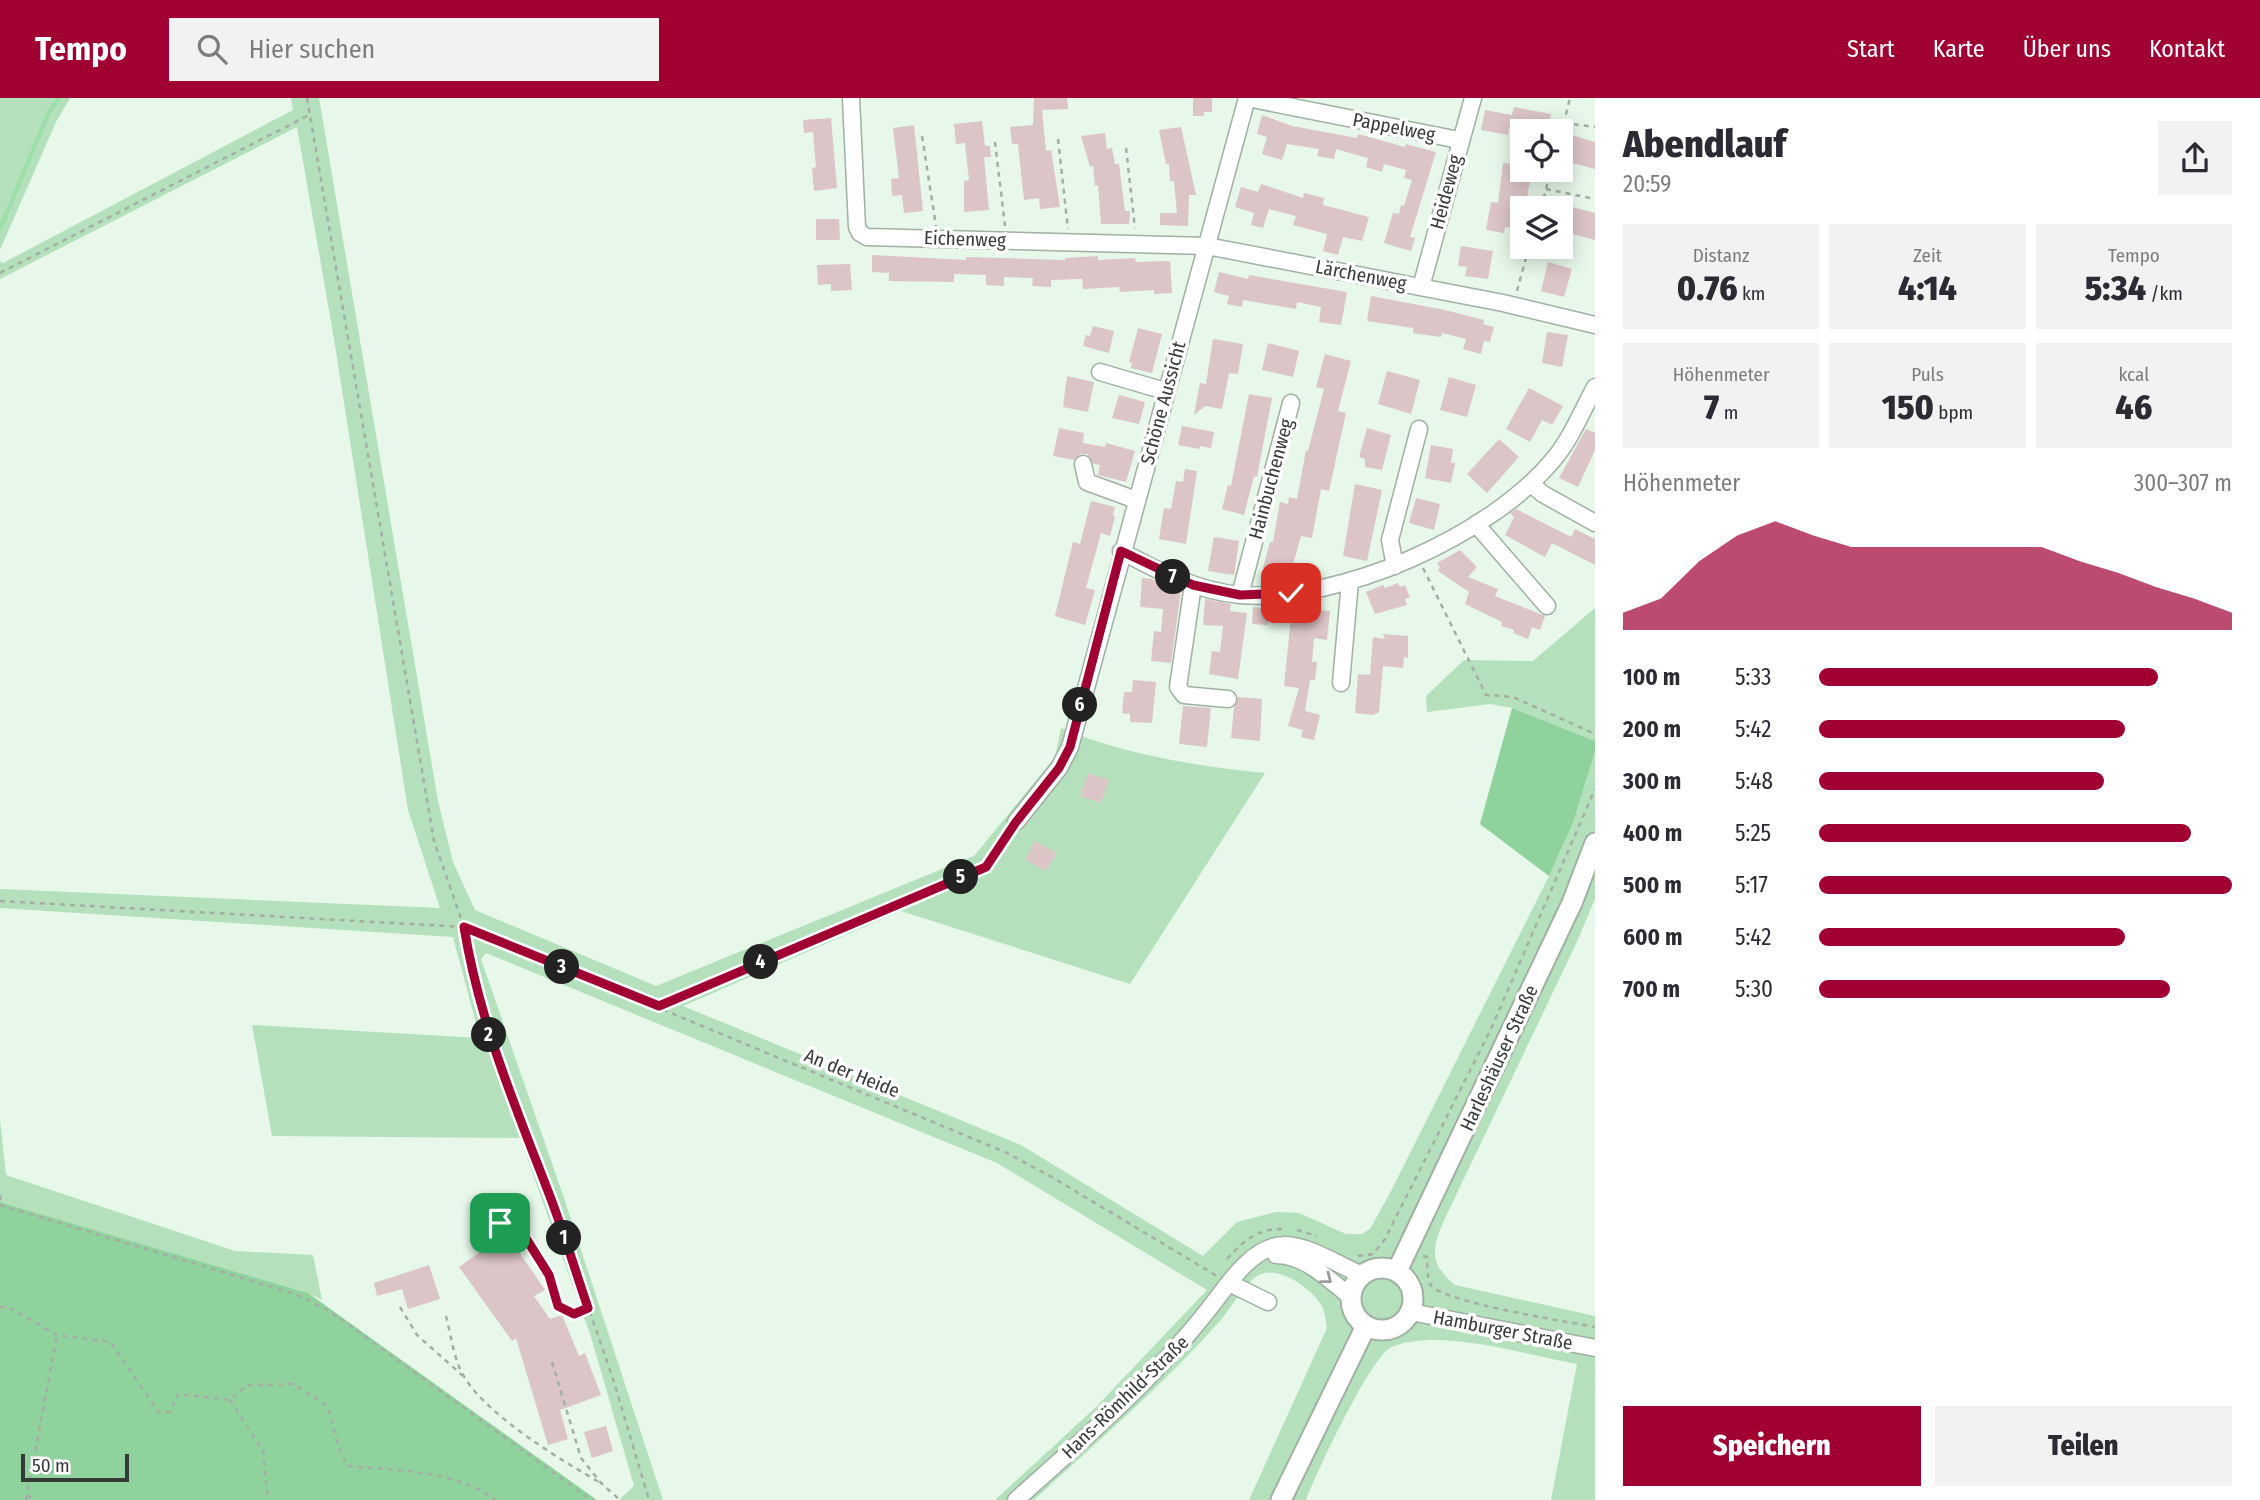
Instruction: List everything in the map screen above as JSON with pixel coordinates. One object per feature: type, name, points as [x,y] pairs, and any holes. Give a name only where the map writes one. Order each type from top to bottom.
[{"type":"main road","name":"Harleshäuser Straße","points":[[1396,1271],[1572,903],[1595,843]]},
{"type":"main road","points":[[1379,1268],[1396,1271],[1404,1276],[1413,1293],[1411,1312],[1407,1319],[1392,1329],[1383,1331],[1366,1326],[1354,1314],[1352,1289],[1362,1275],[1379,1268]]},
{"type":"main road","points":[[1281,1500],[1366,1326]]},
{"type":"street","name":"Eichenweg","points":[[851,98],[857,227],[860,233],[867,237],[1207,246]]},
{"type":"street","name":"Pappelweg","points":[[1247,98],[1459,140]]},
{"type":"street","name":"Schöne Aussicht","points":[[1016,822],[1059,768],[1070,747],[1121,551],[1247,98]]},
{"type":"street","name":"Heideweg","points":[[1421,287],[1459,140],[1473,98]]},
{"type":"street","name":"Lärchenweg","points":[[1207,246],[1421,287],[1595,325]]},
{"type":"street","points":[[1100,372],[1165,391]]},
{"type":"street","points":[[1121,551],[1193,585],[1240,595],[1291,593],[1350,581],[1395,566],[1476,524],[1531,484],[1555,458],[1594,391]]},
{"type":"street","name":"Hainbuchenweg","points":[[1240,595],[1291,403]]},
{"type":"street","points":[[1395,566],[1390,540],[1419,429]]},
{"type":"street","points":[[1083,464],[1087,482],[1136,500]]},
{"type":"street","points":[[1531,484],[1543,494],[1595,523]]},
{"type":"street","points":[[1476,524],[1547,606]]},
{"type":"street","points":[[1341,683],[1350,581]]},
{"type":"street","points":[[1193,585],[1178,687],[1184,695],[1227,699]]},
{"type":"street","name":"Hans-Römhild-Straße","points":[[1016,1500],[1184,1343],[1229,1283],[1256,1256],[1282,1245],[1300,1247],[1362,1275]]},
{"type":"street","points":[[1256,1256],[1291,1255],[1312,1266],[1351,1297]]},
{"type":"street","points":[[1229,1283],[1268,1303]]},
{"type":"street","name":"Hamburger Straße","points":[[1411,1312],[1595,1348]]},
{"type":"path","points":[[307,98],[434,841],[464,927],[472,977],[491,1043],[547,1187],[649,1500]]},
{"type":"path","points":[[1565,119],[1570,98]]},
{"type":"path","points":[[0,273],[310,114]]},
{"type":"path","points":[[1573,124],[1595,127]]},
{"type":"path","points":[[922,136],[937,238]]},
{"type":"path","points":[[1058,139],[1070,242]]},
{"type":"path","points":[[995,142],[1007,240]]},
{"type":"path","points":[[1126,148],[1137,244]]},
{"type":"path","points":[[1544,196],[1548,182]]},
{"type":"path","points":[[1546,189],[1595,200]]},
{"type":"path","points":[[1514,306],[1526,259]]},
{"type":"path","points":[[1418,556],[1486,695],[1513,697],[1595,734]]},
{"type":"path","points":[[1595,789],[1491,1029],[1385,1239],[1427,1257],[1429,1281],[1438,1292],[1482,1305],[1595,1327]]},
{"type":"path","points":[[659,1006],[986,867],[1016,822]]},
{"type":"path","name":"An der Heide","points":[[0,901],[464,927],[1005,1152],[1050,1176],[1214,1275]]},
{"type":"path","points":[[0,1195],[0,1205],[295,1294],[331,1312],[592,1500]]},
{"type":"path","points":[[479,1236],[500,1223],[517,1224],[549,1275],[558,1306],[574,1314],[588,1308]]},
{"type":"path","points":[[0,1307],[8,1307],[57,1335],[110,1342],[159,1412],[170,1412],[178,1394],[230,1400],[247,1385],[293,1384],[328,1406],[340,1452],[348,1466],[422,1473],[483,1490],[495,1500]]},
{"type":"path","points":[[400,1307],[417,1335],[463,1376],[481,1399],[558,1459],[601,1483]]},
{"type":"path","points":[[446,1316],[463,1376]]},
{"type":"path","points":[[36,1500],[26,1497],[57,1335]]},
{"type":"path","points":[[552,1362],[581,1458],[601,1483],[620,1500]]},
{"type":"path","points":[[230,1400],[263,1451],[268,1500]]},
{"type":"green space","points":[[0,98],[70,98],[56,122],[0,250]]},
{"type":"green space","points":[[291,98],[319,98],[438,801],[453,862],[475,910],[656,986],[974,856],[1055,757],[1061,728],[1109,745],[1162,758],[1265,773],[1130,984],[901,911],[683,1006],[1021,1145],[1203,1256],[1237,1222],[1276,1212],[1299,1213],[1346,1234],[1362,1234],[1370,1229],[1390,1193],[1549,876],[1573,823],[1595,752],[1595,899],[1447,1214],[1438,1235],[1435,1252],[1440,1268],[1455,1285],[1595,1316],[1595,1500],[1551,1500],[1577,1364],[1483,1345],[1434,1340],[1392,1347],[1383,1355],[1358,1392],[1306,1500],[1249,1500],[1327,1328],[1323,1308],[1305,1287],[1287,1276],[1269,1272],[1250,1282],[1219,1322],[1175,1369],[1034,1500],[995,1500],[1096,1407],[1207,1290],[997,1163],[486,953],[481,959],[563,1195],[663,1500],[619,1500],[634,1486],[591,1337],[520,1138],[272,1136],[252,1025],[480,1038],[453,937],[0,908],[0,889],[440,908],[408,810],[334,339],[297,127],[0,279],[0,261],[3,263],[293,110]]},
{"type":"green space","points":[[1595,608],[1595,741],[1512,708],[1490,704],[1427,712],[1426,696],[1464,660],[1533,661]]},
{"type":"green space","points":[[1512,708],[1595,741],[1595,752],[1573,823],[1549,876],[1480,824]]},
{"type":"green space","points":[[0,1119],[6,1175],[235,1251],[313,1255],[322,1300],[308,1293],[0,1202]]},
{"type":"green space","points":[[0,1202],[308,1293],[597,1500],[0,1500]]},
{"type":"building","points":[[1034,98],[1067,98],[1068,109],[1042,110],[1046,151],[1051,150],[1060,207],[1040,209],[1039,198],[1024,200],[1018,144],[1012,144],[1010,127],[1033,125]]},
{"type":"building","points":[[1193,98],[1212,98],[1212,112],[1204,112],[1204,116],[1193,116]]},
{"type":"building","points":[[1514,107],[1551,114],[1550,119],[1510,119],[1508,135],[1481,130],[1485,110],[1512,115]]},
{"type":"building","points":[[1262,115],[1292,126],[1357,138],[1358,134],[1436,152],[1410,237],[1415,238],[1411,251],[1384,243],[1393,213],[1399,214],[1401,205],[1404,206],[1412,180],[1404,178],[1406,170],[1384,164],[1382,172],[1366,167],[1368,158],[1336,149],[1334,159],[1317,156],[1319,149],[1287,144],[1282,160],[1262,154],[1267,137],[1257,134]]},
{"type":"building","points":[[831,118],[837,188],[814,191],[812,168],[816,167],[813,132],[804,133],[803,120]]},
{"type":"building","points":[[982,121],[985,146],[990,146],[991,157],[984,157],[989,210],[964,212],[964,181],[969,180],[965,143],[956,144],[954,124]]},
{"type":"building","points":[[914,125],[923,211],[904,213],[902,195],[892,196],[891,179],[899,178],[893,128]]},
{"type":"building","points":[[1181,127],[1196,195],[1189,195],[1188,226],[1160,225],[1160,213],[1177,213],[1174,181],[1170,181],[1169,164],[1166,164],[1159,130]]},
{"type":"building","points":[[1105,133],[1107,149],[1112,148],[1115,164],[1119,164],[1125,211],[1130,211],[1129,224],[1101,224],[1098,185],[1095,186],[1093,166],[1090,167],[1081,136]]},
{"type":"building","points":[[1573,135],[1595,142],[1595,169],[1573,163]]},
{"type":"building","points":[[1503,163],[1510,164],[1510,182],[1530,182],[1527,196],[1510,196],[1510,228],[1505,227],[1504,233],[1486,230],[1491,202],[1498,203]]},
{"type":"building","points":[[1261,184],[1303,198],[1304,193],[1324,198],[1323,205],[1369,217],[1362,241],[1343,237],[1338,255],[1323,251],[1327,234],[1293,225],[1296,216],[1269,209],[1263,228],[1251,225],[1254,213],[1235,207],[1241,187],[1258,192]]},
{"type":"building","points":[[1573,207],[1595,213],[1595,240],[1573,234]]},
{"type":"building","points":[[816,219],[839,219],[840,240],[816,240]]},
{"type":"building","points":[[1461,246],[1493,251],[1488,279],[1465,276],[1467,267],[1458,266]]},
{"type":"building","points":[[872,255],[966,260],[966,257],[1065,260],[1098,256],[1098,260],[1135,258],[1136,262],[1170,261],[1172,293],[1154,294],[1154,290],[1120,292],[1119,287],[1083,289],[1082,279],[1051,280],[1051,287],[1032,286],[1033,278],[1004,277],[1004,286],[986,285],[986,275],[954,274],[954,282],[889,281],[889,273],[872,272]]},
{"type":"building","points":[[1548,262],[1572,269],[1564,297],[1541,291]]},
{"type":"building","points":[[850,264],[852,290],[831,291],[831,284],[818,285],[817,265]]},
{"type":"building","points":[[1219,272],[1248,279],[1249,275],[1347,292],[1341,325],[1319,322],[1321,307],[1297,302],[1296,309],[1243,300],[1242,307],[1227,304],[1229,296],[1214,292]]},
{"type":"building","points":[[1371,296],[1484,320],[1483,324],[1494,327],[1490,342],[1484,341],[1481,354],[1463,349],[1466,339],[1442,333],[1441,337],[1413,333],[1413,328],[1367,321]]},
{"type":"building","points":[[1093,326],[1114,331],[1109,353],[1083,346],[1086,335],[1090,336]]},
{"type":"building","points":[[1138,328],[1162,334],[1152,373],[1131,368],[1132,363],[1129,362]]},
{"type":"building","points":[[1547,332],[1568,335],[1562,367],[1542,363]]},
{"type":"building","points":[[1213,339],[1243,344],[1238,374],[1229,373],[1222,409],[1205,406],[1194,415],[1200,383],[1206,384]]},
{"type":"building","points":[[1268,343],[1299,351],[1293,377],[1262,370]]},
{"type":"building","points":[[1325,354],[1351,361],[1338,411],[1346,413],[1329,491],[1321,489],[1312,538],[1301,536],[1290,575],[1263,568],[1270,542],[1273,542],[1280,502],[1288,504],[1289,497],[1297,499],[1306,450],[1308,451],[1324,389],[1316,387]]},
{"type":"building","points":[[1387,371],[1420,380],[1411,414],[1378,404]]},
{"type":"building","points":[[1067,376],[1094,382],[1088,412],[1063,407]]},
{"type":"building","points":[[1449,377],[1476,385],[1467,417],[1440,410]]},
{"type":"building","points":[[1529,388],[1563,406],[1552,425],[1542,420],[1530,442],[1506,429]]},
{"type":"building","points":[[1249,394],[1272,398],[1257,477],[1254,476],[1244,515],[1222,509],[1228,485],[1231,486]]},
{"type":"building","points":[[1119,395],[1145,402],[1139,424],[1112,418]]},
{"type":"building","points":[[1182,426],[1214,432],[1211,448],[1178,445]]},
{"type":"building","points":[[1059,428],[1084,433],[1083,443],[1105,447],[1106,443],[1135,451],[1126,482],[1098,475],[1100,465],[1094,464],[1087,454],[1080,454],[1074,460],[1053,456]]},
{"type":"building","points":[[1367,428],[1391,435],[1382,470],[1365,467],[1365,459],[1359,457]]},
{"type":"building","points":[[1586,429],[1595,433],[1595,450],[1578,487],[1559,478]]},
{"type":"building","points":[[1499,439],[1519,457],[1487,493],[1467,474]]},
{"type":"building","points":[[1431,445],[1453,449],[1451,463],[1455,463],[1451,483],[1425,478]]},
{"type":"building","points":[[1185,469],[1197,471],[1186,544],[1159,539],[1164,508],[1171,509],[1176,481],[1183,482]]},
{"type":"building","points":[[1355,484],[1382,490],[1367,561],[1343,556]]},
{"type":"building","points":[[1416,498],[1440,504],[1434,530],[1409,523]]},
{"type":"building","points":[[1091,501],[1115,507],[1115,516],[1110,536],[1101,533],[1086,588],[1095,590],[1085,625],[1055,616],[1073,542],[1080,544]]},
{"type":"building","points":[[1516,509],[1571,537],[1575,529],[1595,539],[1595,565],[1552,543],[1545,557],[1505,535],[1514,517],[1510,513]]},
{"type":"building","points":[[1214,537],[1239,541],[1234,575],[1208,571]]},
{"type":"building","points":[[1460,550],[1477,567],[1468,577],[1498,589],[1495,596],[1545,616],[1540,630],[1532,627],[1528,639],[1501,626],[1502,622],[1465,604],[1469,592],[1438,571],[1440,567],[1437,563]]},
{"type":"building","points":[[1142,578],[1152,579],[1165,587],[1181,591],[1171,663],[1151,661],[1154,631],[1161,632],[1163,609],[1140,607]]},
{"type":"building","points":[[1398,583],[1400,587],[1405,585],[1410,597],[1405,599],[1407,605],[1375,614],[1366,592],[1383,585],[1385,588]]},
{"type":"building","points":[[1205,599],[1231,604],[1230,611],[1247,613],[1238,679],[1209,674],[1212,651],[1220,652],[1223,626],[1203,625]]},
{"type":"building","points":[[1270,605],[1330,611],[1327,640],[1314,638],[1312,662],[1317,662],[1315,680],[1310,680],[1305,711],[1320,715],[1314,740],[1301,737],[1303,730],[1288,726],[1299,688],[1284,686],[1291,617],[1269,616],[1268,625],[1252,624],[1253,607],[1269,609]]},
{"type":"building","points":[[1383,634],[1408,636],[1408,658],[1404,657],[1403,668],[1383,666],[1379,712],[1373,715],[1355,713],[1358,674],[1370,675],[1373,637],[1385,639]]},
{"type":"building","points":[[1133,680],[1156,682],[1152,723],[1130,722],[1130,714],[1122,713],[1124,692],[1132,692]]},
{"type":"building","points":[[1238,697],[1262,699],[1260,741],[1231,738],[1234,707]]},
{"type":"building","points":[[1183,706],[1211,708],[1207,747],[1179,744]]},
{"type":"building","points":[[1088,773],[1109,780],[1101,803],[1080,796]]},
{"type":"building","points":[[1035,841],[1057,853],[1046,871],[1025,860]]},
{"type":"building","points":[[502,1227],[545,1290],[534,1296],[550,1319],[562,1315],[579,1356],[585,1353],[601,1395],[560,1410],[568,1439],[548,1445],[516,1338],[512,1341],[459,1267],[484,1249],[480,1242]]},
{"type":"building","points":[[429,1265],[440,1299],[408,1309],[402,1289],[377,1296],[374,1283]]},
{"type":"building","points":[[606,1426],[613,1451],[592,1458],[584,1432]]},
{"type":"waterway","points":[[0,229],[49,112],[59,98]]},
{"type":"route","points":[[500,1223],[517,1224],[549,1275],[558,1306],[574,1314],[588,1308],[547,1187],[491,1043],[472,977],[464,927],[659,1006],[986,867],[1016,822],[1059,768],[1070,747],[1121,551],[1152,568],[1193,585],[1240,595],[1291,593]]}]
